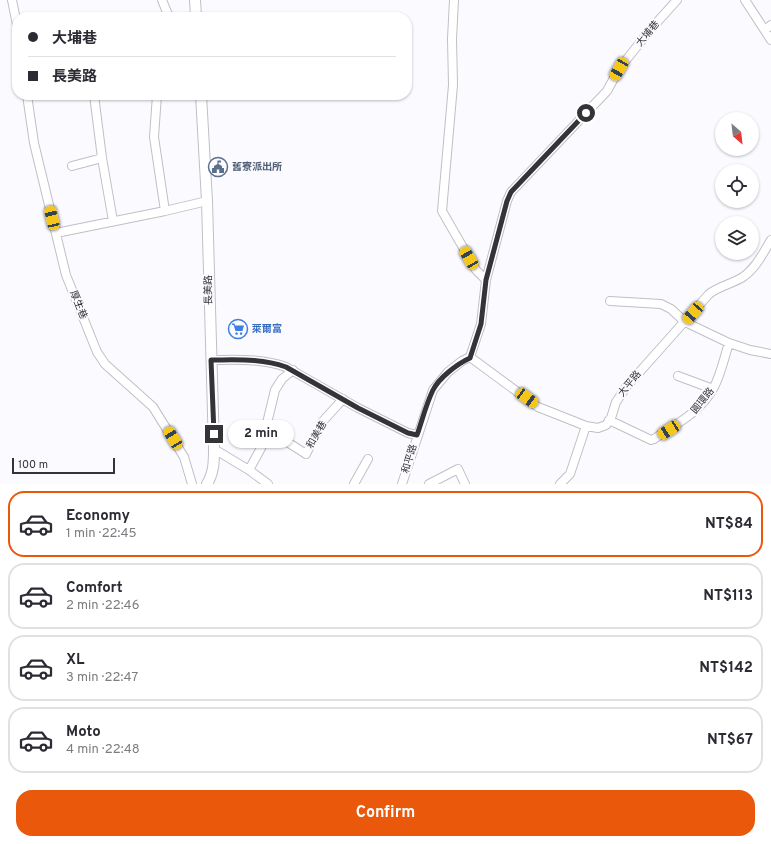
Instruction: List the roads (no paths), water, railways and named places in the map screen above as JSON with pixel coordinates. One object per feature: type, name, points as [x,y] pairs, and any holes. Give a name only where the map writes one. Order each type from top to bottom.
[{"type":"main road","points":[[196,0],[196,12]]},
{"type":"main road","name":"長美路","points":[[201,100],[207,201],[214,449],[213,467],[207,484]]},
{"type":"street","points":[[12,0],[14,12]]},
{"type":"street","points":[[162,0],[167,12]]},
{"type":"street","points":[[454,0],[452,39],[454,86],[442,211],[476,270],[486,280]]},
{"type":"street","name":"大埔巷","points":[[470,358],[481,324],[486,280],[507,201],[511,192],[607,91],[619,69],[650,30],[677,0]]},
{"type":"street","points":[[745,0],[768,27],[771,40]]},
{"type":"street","name":"厚生巷","points":[[28,100],[34,143],[66,275],[97,352],[105,364],[153,407],[184,457],[192,484]]},
{"type":"street","points":[[95,100],[102,158],[113,221]]},
{"type":"street","points":[[157,100],[154,137],[165,211]]},
{"type":"street","points":[[72,166],[102,158]]},
{"type":"street","points":[[56,233],[207,201]]},
{"type":"street","name":"大平路","points":[[609,420],[616,402],[627,386],[709,294],[715,289],[742,277],[755,266],[771,240]]},
{"type":"street","points":[[610,301],[661,304],[671,309],[685,322],[729,343],[750,350],[771,354]]},
{"type":"street","name":"圓環路","points":[[609,420],[651,440],[692,415],[713,389],[729,343]]},
{"type":"street","points":[[470,358],[538,407],[586,426],[598,428],[606,425],[609,420]]},
{"type":"street","name":"和平路","points":[[402,484],[433,390],[448,372],[462,361],[470,358]]},
{"type":"street","points":[[211,360],[251,359],[274,362],[293,370],[343,399],[408,433],[417,435]]},
{"type":"street","points":[[249,470],[261,448],[267,429],[275,390],[282,379],[293,370]]},
{"type":"street","points":[[678,376],[713,389]]},
{"type":"street","name":"和美巷","points":[[267,429],[306,454],[323,421],[343,399]]},
{"type":"street","points":[[560,484],[570,474],[586,426]]},
{"type":"street","points":[[214,449],[249,470],[268,484]]},
{"type":"street","points":[[354,484],[368,459]]},
{"type":"street","points":[[429,484],[458,469],[465,484]]},
{"type":"place","name":"舊寮派出所","points":[[218,167]]},
{"type":"place","name":"萊爾富","points":[[238,329]]}]
